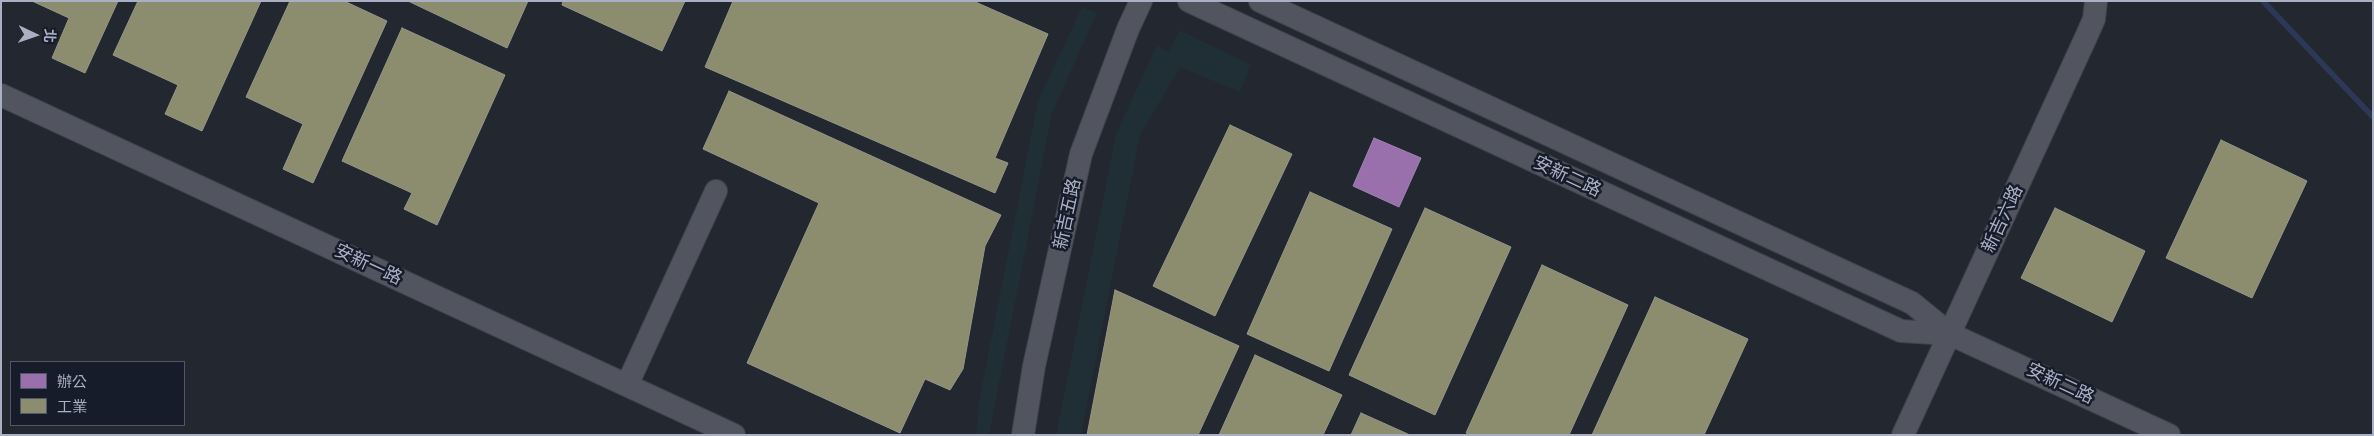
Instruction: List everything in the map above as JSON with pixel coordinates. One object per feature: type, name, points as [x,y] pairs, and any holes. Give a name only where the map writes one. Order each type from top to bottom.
[{"type":"street","name":"新吉五路","points":[[1023,435],[1034,366],[1081,154],[1128,29],[1141,1]]},
{"type":"street","name":"安新二路","points":[[1189,1],[1901,331],[1950,334]]},
{"type":"street","name":"安新二路","points":[[1260,1],[1912,303],[1950,334],[2170,435]]},
{"type":"street","name":"新吉六路","points":[[1903,435],[2087,35],[2094,19],[2096,2]]},
{"type":"street","name":"安新一路","points":[[1,95],[734,435]]},
{"type":"street","points":[[627,385],[716,191]]},
{"type":"shaded area","points":[[1082,7],[1097,13],[1052,113],[989,435],[976,435],[980,397],[1038,101]]},
{"type":"shaded area","points":[[1179,30],[1251,65],[1240,92],[1180,67],[1140,135],[1081,435],[1056,435],[1116,134],[1157,45],[1169,53]]},
{"type":"building: 辦公","points":[[1374,138],[1421,158],[1399,207],[1353,186]]},
{"type":"building: 工業","points":[[32,1],[118,1],[85,73],[52,58],[69,18]]},
{"type":"building: 工業","points":[[138,1],[261,1],[202,131],[165,114],[178,85],[113,55]]},
{"type":"building: 工業","points":[[290,1],[344,1],[387,21],[313,183],[283,169],[303,124],[246,97]]},
{"type":"building: 工業","points":[[408,1],[528,1],[507,48]]},
{"type":"building: 工業","points":[[563,1],[685,1],[662,51],[562,5]]},
{"type":"building: 工業","points":[[733,1],[973,1],[1048,34],[995,158],[1008,163],[995,193],[705,67]]},
{"type":"building: 工業","points":[[402,28],[505,75],[437,225],[404,209],[412,193],[342,161]]},
{"type":"building: 工業","points":[[729,91],[1001,215],[985,246],[963,369],[950,390],[925,379],[900,433],[747,363],[819,203],[703,149]]},
{"type":"building: 工業","points":[[1230,125],[1292,154],[1215,316],[1153,286]]},
{"type":"building: 工業","points":[[2221,140],[2307,181],[2252,298],[2166,258]]},
{"type":"building: 工業","points":[[1310,192],[1392,229],[1329,371],[1247,334]]},
{"type":"building: 工業","points":[[1425,208],[1511,247],[1435,415],[1349,375]]},
{"type":"building: 工業","points":[[2055,208],[2145,251],[2112,322],[2021,278]]},
{"type":"building: 工業","points":[[1542,265],[1628,305],[1569,435],[1471,435],[1466,433]]},
{"type":"building: 工業","points":[[1115,290],[1239,346],[1198,435],[1087,435]]},
{"type":"building: 工業","points":[[1655,297],[1748,339],[1704,435],[1592,435]]},
{"type":"building: 工業","points":[[1255,355],[1342,395],[1323,435],[1219,435]]},
{"type":"building: 工業","points":[[1361,413],[1410,435],[1351,435]]},
{"type":"waterway","points":[[2263,1],[2373,117]]}]
